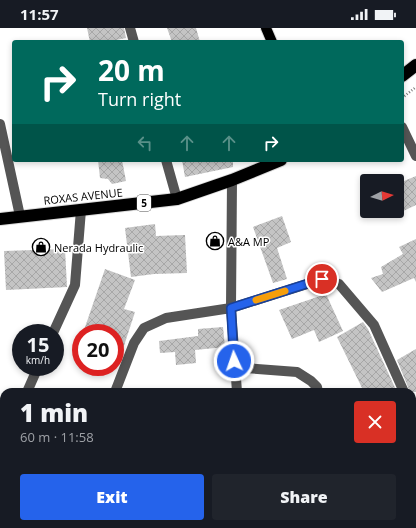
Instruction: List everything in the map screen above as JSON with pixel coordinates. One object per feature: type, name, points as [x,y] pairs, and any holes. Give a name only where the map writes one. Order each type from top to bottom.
[{"type":"highway","points":[[404,74],[416,65]]},
{"type":"highway","name":"ROXAS AVENUE","points":[[0,219],[177,199],[232,180],[276,162]]},
{"type":"main road","points":[[266,28],[271,40]]},
{"type":"street","points":[[130,28],[133,40]]},
{"type":"street","points":[[0,124],[20,216]]},
{"type":"street","points":[[404,131],[416,156]]},
{"type":"street","points":[[167,162],[177,199]]},
{"type":"street","points":[[232,180],[231,308],[237,388]]},
{"type":"street","points":[[57,324],[75,285],[82,210]]},
{"type":"street","points":[[117,388],[134,343],[144,328],[166,318],[231,308],[322,279],[339,284],[374,325],[402,388]]},
{"type":"street","points":[[234,361],[245,368],[297,372],[311,381],[317,388]]},
{"type":"street","points":[[29,388],[34,376]]},
{"type":"path","points":[[404,96],[416,87]]},
{"type":"building","points":[[87,28],[124,28],[126,38],[116,40],[90,40]]},
{"type":"building","points":[[167,28],[196,28],[199,40],[171,40]]},
{"type":"building","points":[[98,162],[122,162],[126,181],[112,184],[108,179],[100,178]]},
{"type":"building","points":[[182,162],[233,162],[233,167],[185,177]]},
{"type":"building","points":[[416,176],[416,205],[404,211],[404,181]]},
{"type":"building","points":[[282,216],[291,242],[277,248],[287,279],[273,283],[253,227]]},
{"type":"building","points":[[155,224],[156,236],[185,235],[187,273],[154,274],[131,277],[125,228]]},
{"type":"building","points":[[416,239],[416,282],[414,278],[382,292],[371,278],[383,274],[381,267],[403,254],[399,247]]},
{"type":"building","points":[[65,249],[67,287],[6,290],[4,251]]},
{"type":"building","points":[[105,269],[135,280],[124,309],[135,312],[124,346],[124,324],[86,324]]},
{"type":"building","points":[[326,294],[343,331],[319,342],[314,330],[292,339],[279,310]]},
{"type":"building","points":[[363,322],[368,329],[395,388],[362,388],[337,337]]},
{"type":"building","points":[[223,327],[225,347],[195,350],[196,363],[176,365],[175,352],[160,353],[159,341],[198,336],[198,329]]},
{"type":"building","points":[[416,349],[416,388],[408,388],[397,360]]},
{"type":"slow traffic","points":[[256,300],[285,291]]},
{"type":"place","name":"A&A MP","points":[[215,241]]},
{"type":"place","name":"Nerada Hydraulic","points":[[41,247]]},
{"type":"route","points":[[234,361],[231,308],[322,279]]}]
